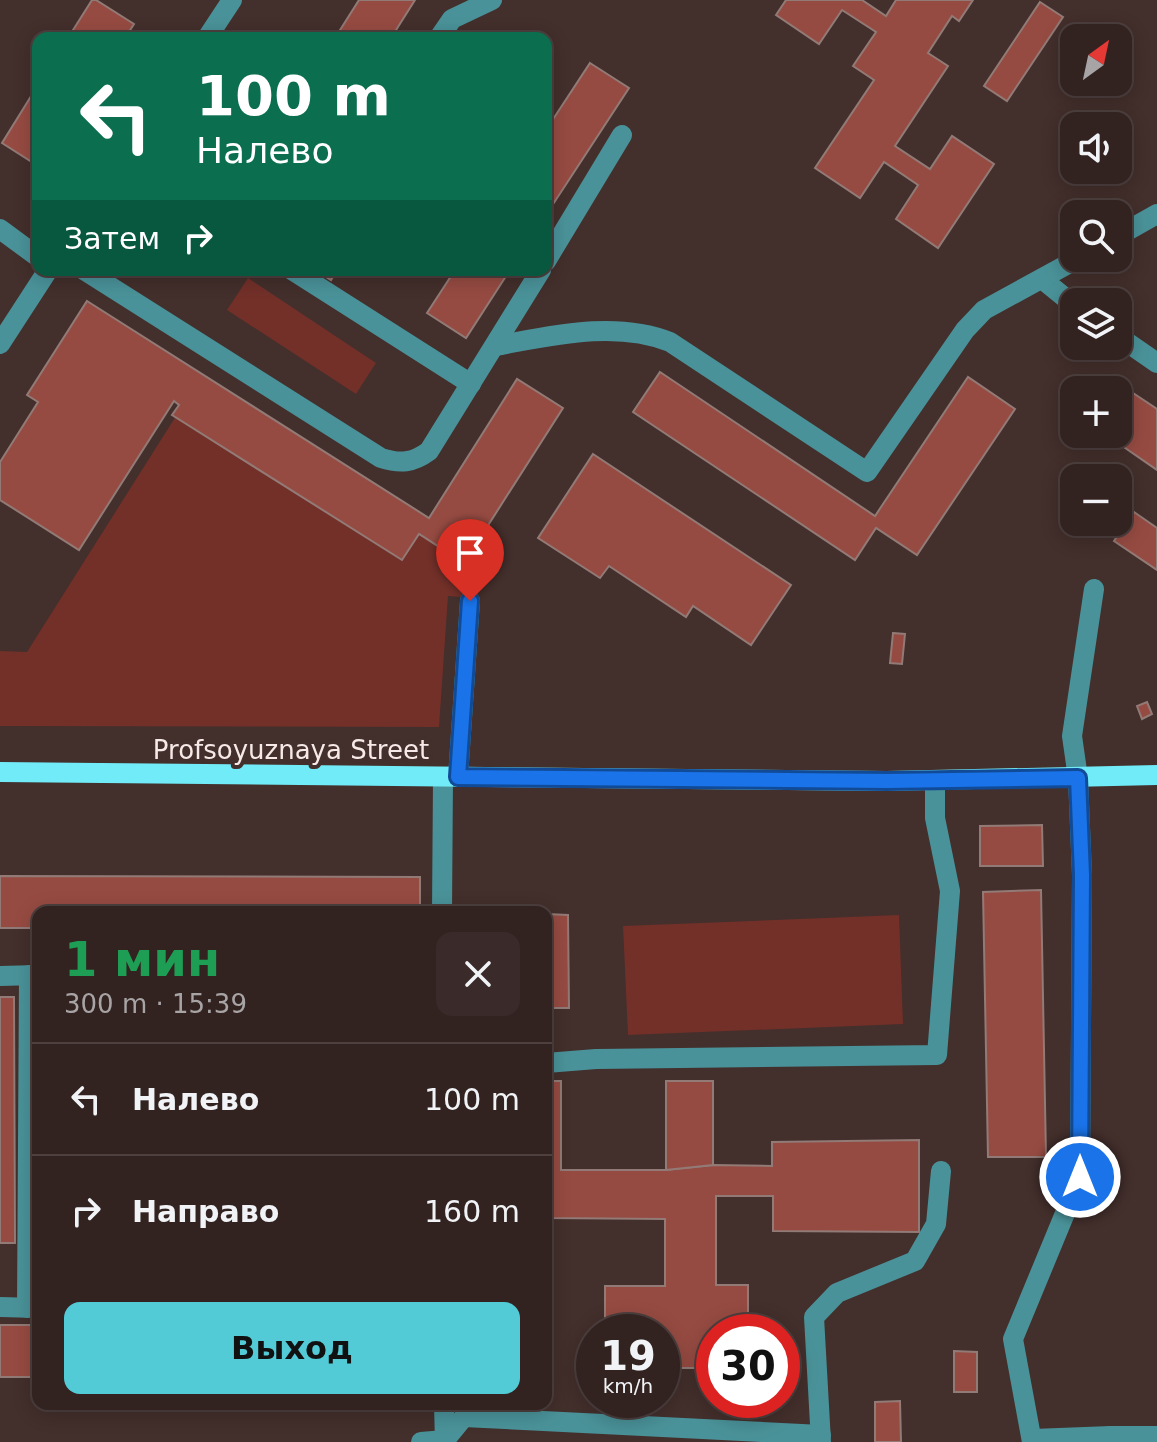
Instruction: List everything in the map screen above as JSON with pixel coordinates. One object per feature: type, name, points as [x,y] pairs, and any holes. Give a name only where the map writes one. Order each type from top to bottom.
[{"type":"main road","name":"Profsoyuznaya Street","points":[[0,772],[935,780],[1157,775]]},
{"type":"street","points":[[443,32],[452,19],[492,0]]},
{"type":"street","points":[[210,32],[227,2]]},
{"type":"street","points":[[552,251],[622,135]]},
{"type":"street","points":[[1132,228],[1157,214]]},
{"type":"street","points":[[0,229],[32,253]]},
{"type":"street","points":[[495,346],[602,332],[641,333],[659,338],[670,342],[867,472],[965,330],[984,310],[1060,269]]},
{"type":"street","points":[[0,344],[44,276]]},
{"type":"street","points":[[93,276],[381,458],[395,462],[408,462],[429,451],[537,276]]},
{"type":"street","points":[[301,276],[471,384]]},
{"type":"street","points":[[1042,279],[1060,294]]},
{"type":"street","points":[[1132,346],[1157,363]]},
{"type":"street","points":[[1094,589],[1072,736],[1078,778],[1082,875],[1080,1177],[1013,1339],[1032,1440],[1157,1436]]},
{"type":"street","points":[[442,906],[450,777],[470,601]]},
{"type":"street","points":[[552,1063],[596,1059],[937,1055],[950,891],[935,818],[935,780]]},
{"type":"street","points":[[0,976],[32,975]]},
{"type":"street","points":[[421,1442],[445,1441],[464,1417],[821,1438],[814,1317],[837,1293],[915,1261],[936,1224],[941,1171]]},
{"type":"street","points":[[0,1307],[32,1308]]},
{"type":"street","points":[[444,1410],[445,1441]]},
{"type":"shaded area","points":[[248,278],[376,363],[356,394],[227,310]]},
{"type":"shaded area","points":[[176,416],[401,560],[419,534],[488,578],[474,598],[448,596],[439,727],[0,726],[0,651],[27,652]]},
{"type":"shaded area","points":[[899,915],[903,1024],[628,1035],[623,926]]},
{"type":"building","points":[[92,0],[134,24],[129,32],[72,32]]},
{"type":"building","points":[[359,0],[415,0],[395,32],[339,32]]},
{"type":"building","points":[[786,0],[862,0],[886,16],[896,0],[973,0],[959,21],[952,16],[928,53],[948,66],[895,146],[930,169],[952,136],[994,164],[938,248],[896,219],[918,185],[884,162],[860,198],[815,168],[874,80],[853,66],[876,32],[842,10],[819,44],[776,15]]},
{"type":"building","points":[[1040,2],[1063,17],[1007,101],[984,86]]},
{"type":"building","points":[[590,63],[629,88],[552,206],[552,121]]},
{"type":"building","points":[[32,95],[32,162],[2,143]]},
{"type":"building","points":[[451,276],[506,276],[466,338],[427,313]]},
{"type":"building","points":[[87,301],[429,518],[517,379],[563,408],[464,563],[419,534],[402,560],[172,415],[179,405],[174,401],[79,550],[0,500],[0,462],[38,402],[27,395]]},
{"type":"building","points":[[660,372],[875,516],[968,377],[1015,409],[917,555],[876,528],[855,560],[633,412]]},
{"type":"building","points":[[1132,392],[1157,409],[1157,470],[1125,448],[1132,448]]},
{"type":"building","points":[[593,454],[791,585],[751,645],[693,606],[686,617],[609,566],[600,578],[538,538]]},
{"type":"building","points":[[1134,512],[1157,528],[1157,570],[1114,541],[1117,536],[1132,536]]},
{"type":"building","points":[[893,633],[905,634],[902,664],[890,663]]},
{"type":"building","points":[[1147,702],[1152,714],[1142,719],[1137,706]]},
{"type":"building","points":[[1042,825],[1043,866],[980,866],[980,826]]},
{"type":"building","points":[[0,876],[420,877],[420,906],[32,906],[32,928],[0,928]]},
{"type":"building","points":[[1041,890],[1046,1157],[988,1157],[983,892]]},
{"type":"building","points":[[552,914],[568,915],[569,1008],[552,1008]]},
{"type":"building","points":[[0,997],[14,997],[15,1243],[0,1243]]},
{"type":"building","points":[[552,1081],[561,1081],[561,1170],[772,1166],[772,1142],[919,1140],[919,1232],[773,1231],[773,1196],[716,1196],[716,1285],[748,1285],[748,1314],[696,1314],[696,1368],[680,1368],[680,1314],[605,1314],[605,1286],[665,1286],[665,1219],[552,1218]]},
{"type":"building","points":[[666,1081],[713,1081],[713,1165],[666,1170]]},
{"type":"building","points":[[0,1325],[32,1325],[32,1377],[0,1377]]},
{"type":"building","points":[[954,1351],[977,1352],[977,1392],[954,1392]]},
{"type":"building","points":[[900,1401],[901,1442],[875,1442],[875,1402]]},
{"type":"route","points":[[470,601],[458,777],[887,781],[1078,778],[1082,875],[1080,1177]]}]
